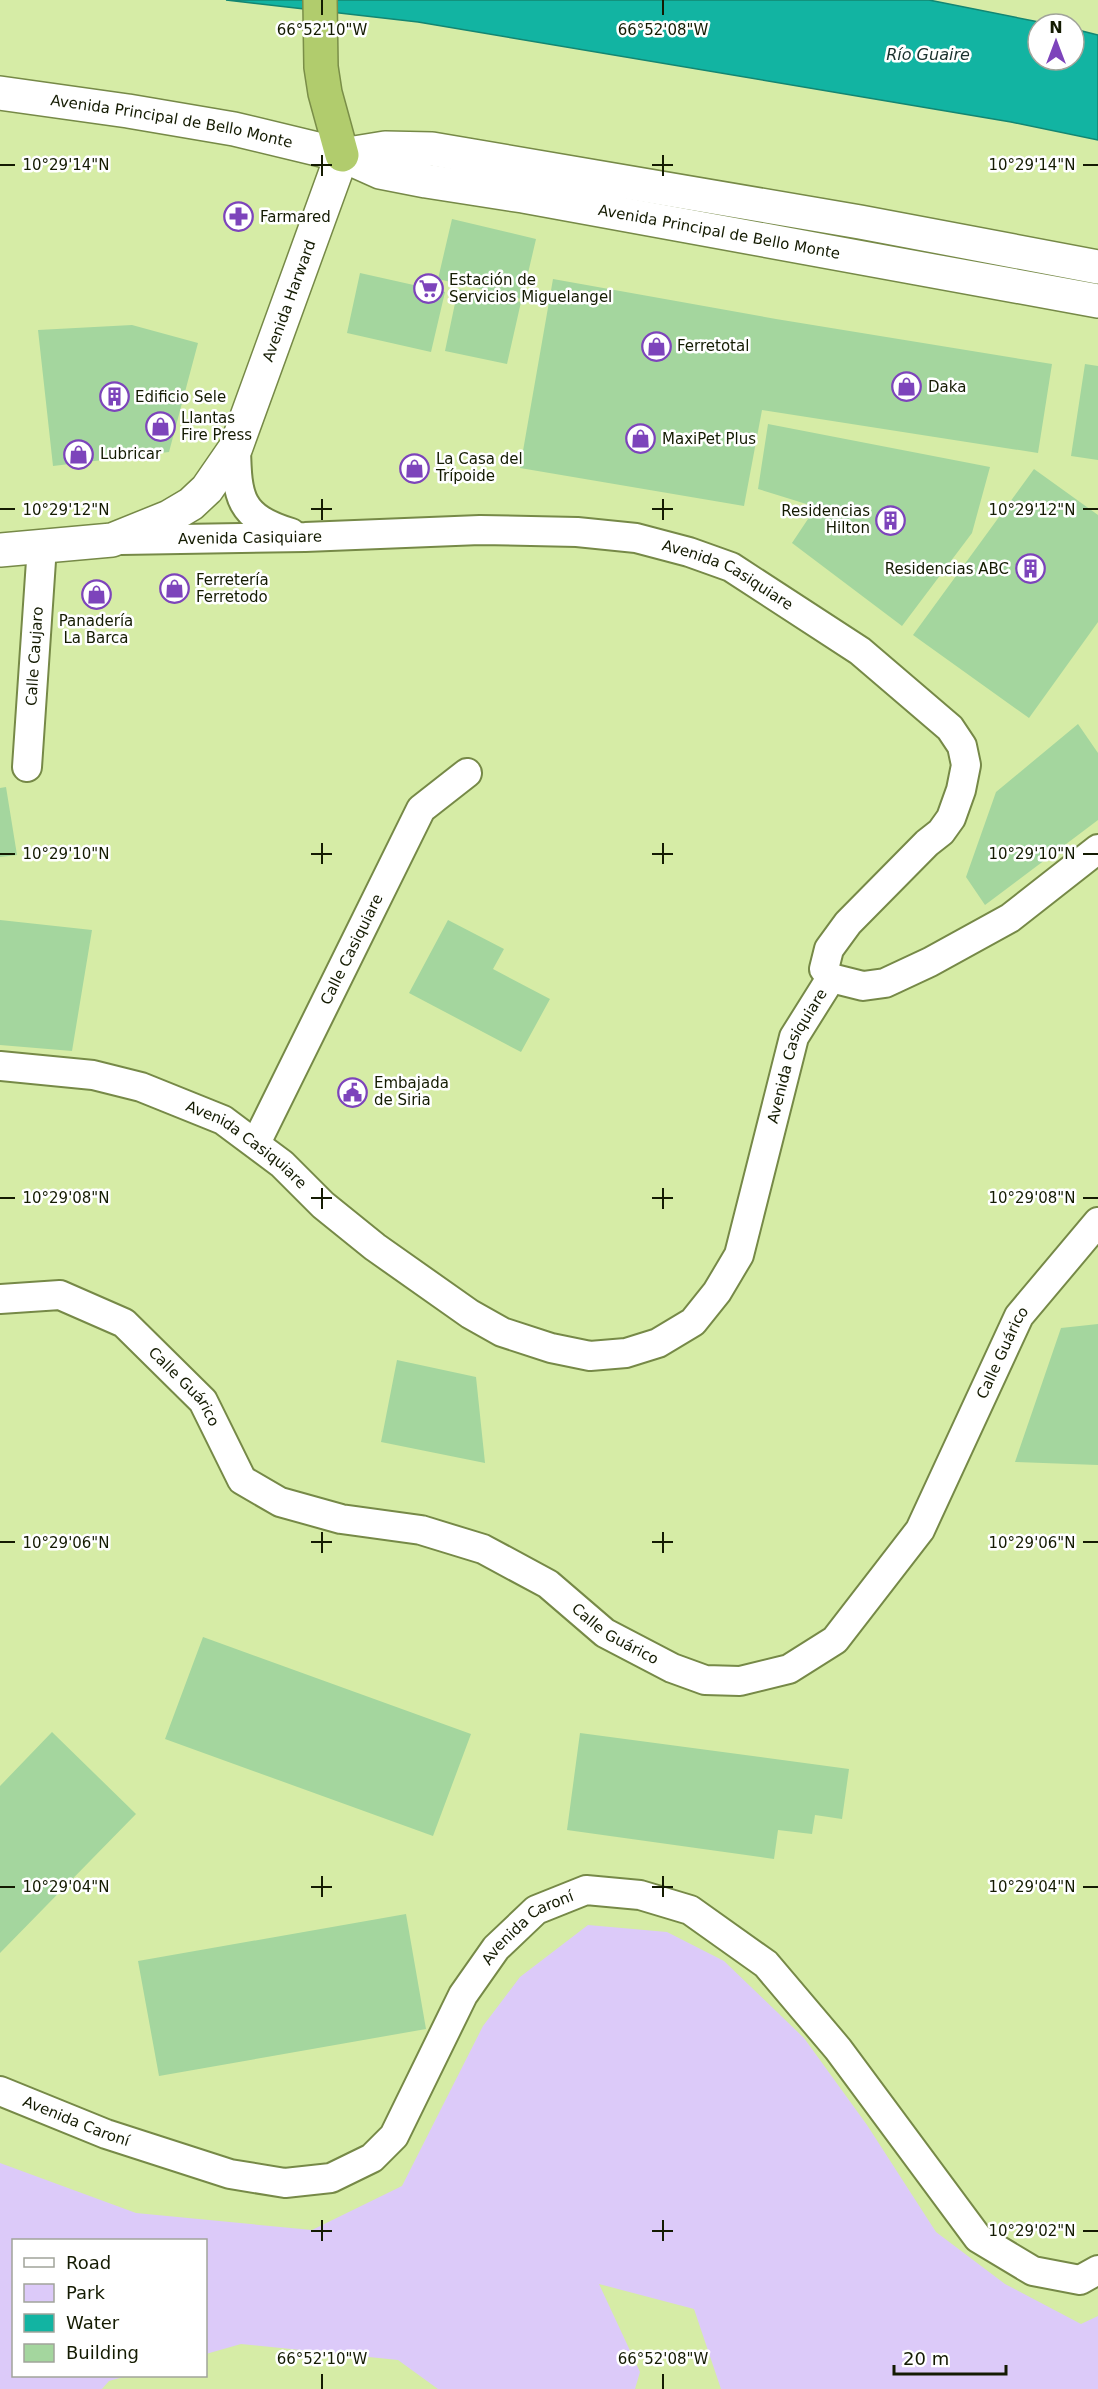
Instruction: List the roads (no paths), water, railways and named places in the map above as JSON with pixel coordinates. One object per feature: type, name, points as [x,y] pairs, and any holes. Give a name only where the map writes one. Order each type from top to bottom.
[{"type":"highway","points":[[320,0],[321,67],[325,93],[342,155]]},
{"type":"street","name":"Avenida Principal de Bello Monte","points":[[0,93],[234,129],[342,155],[380,172],[1098,301]]},
{"type":"street","name":"Avenida Principal de Bello Monte","points":[[342,155],[385,148],[432,148],[860,222],[1098,267]]},
{"type":"street","name":"Avenida Harward","points":[[0,550],[112,540],[169,517],[192,504],[207,489],[236,447],[342,155]]},
{"type":"street","name":"Avenida Harward","points":[[236,447],[237,477],[243,500],[252,515],[268,526],[305,537]]},
{"type":"street","name":"Avenida Casiquiare","points":[[0,1066],[93,1075],[141,1087],[223,1120],[282,1164],[323,1204],[375,1247],[470,1314],[502,1332],[551,1348],[590,1356],[626,1353],[647,1347],[693,1322],[717,1292],[739,1255],[794,1037],[831,978],[824,969],[829,949],[848,923],[927,843],[941,832],[951,819],[961,790],[966,765],[962,746],[950,728],[914,695],[860,651],[731,567],[689,552],[636,538],[577,532],[480,530],[305,537],[112,540]]},
{"type":"street","name":"Calle Caujaro","points":[[27,767],[42,546]]},
{"type":"street","name":"Calle Casiquiare","points":[[256,1143],[421,809],[467,773]]},
{"type":"street","points":[[831,978],[863,986],[885,983],[930,962],[1010,918],[1098,849]]},
{"type":"street","name":"Calle Guárico","points":[[0,1299],[60,1295],[124,1323],[203,1401],[242,1480],[280,1502],[341,1519],[421,1530],[483,1549],[548,1584],[606,1633],[672,1668],[705,1680],[740,1681],[789,1669],[836,1640],[920,1530],[1019,1316],[1098,1222]]},
{"type":"street","name":"Avenida Caroní","points":[[0,2091],[106,2134],[230,2174],[285,2183],[331,2178],[372,2158],[394,2136],[463,1995],[496,1948],[536,1910],[586,1890],[640,1895],[690,1910],[766,1964],[838,2049],[978,2238],[1033,2271],[1080,2280],[1098,2270]]},
{"type":"water","name":"Río Guaire","points":[[226,0],[929,0],[1026,19],[1026,72],[1086,72],[1086,32],[1098,35],[1098,140],[1011,122],[418,22]]},
{"type":"place","name":"Farmared","points":[[239,217]]},
{"type":"place","name":"Estación de Servicios Miguelangel","points":[[428,289]]},
{"type":"place","name":"Ferretotal","points":[[656,346]]},
{"type":"place","name":"Daka","points":[[907,387]]},
{"type":"place","name":"Edificio Sele","points":[[114,397]]},
{"type":"place","name":"Llantas Fire Press","points":[[160,427]]},
{"type":"place","name":"MaxiPet Plus","points":[[641,439]]},
{"type":"place","name":"Lubricar","points":[[79,454]]},
{"type":"place","name":"La Casa del Trípoide","points":[[415,468]]},
{"type":"place","name":"Residencias Hilton","points":[[891,520]]},
{"type":"place","name":"Residencias ABC","points":[[1030,569]]},
{"type":"place","name":"Ferretería Ferretodo","points":[[175,589]]},
{"type":"place","name":"Panadería La Barca","points":[[96,594]]},
{"type":"place","name":"Embajada de Siria","points":[[353,1092]]}]
